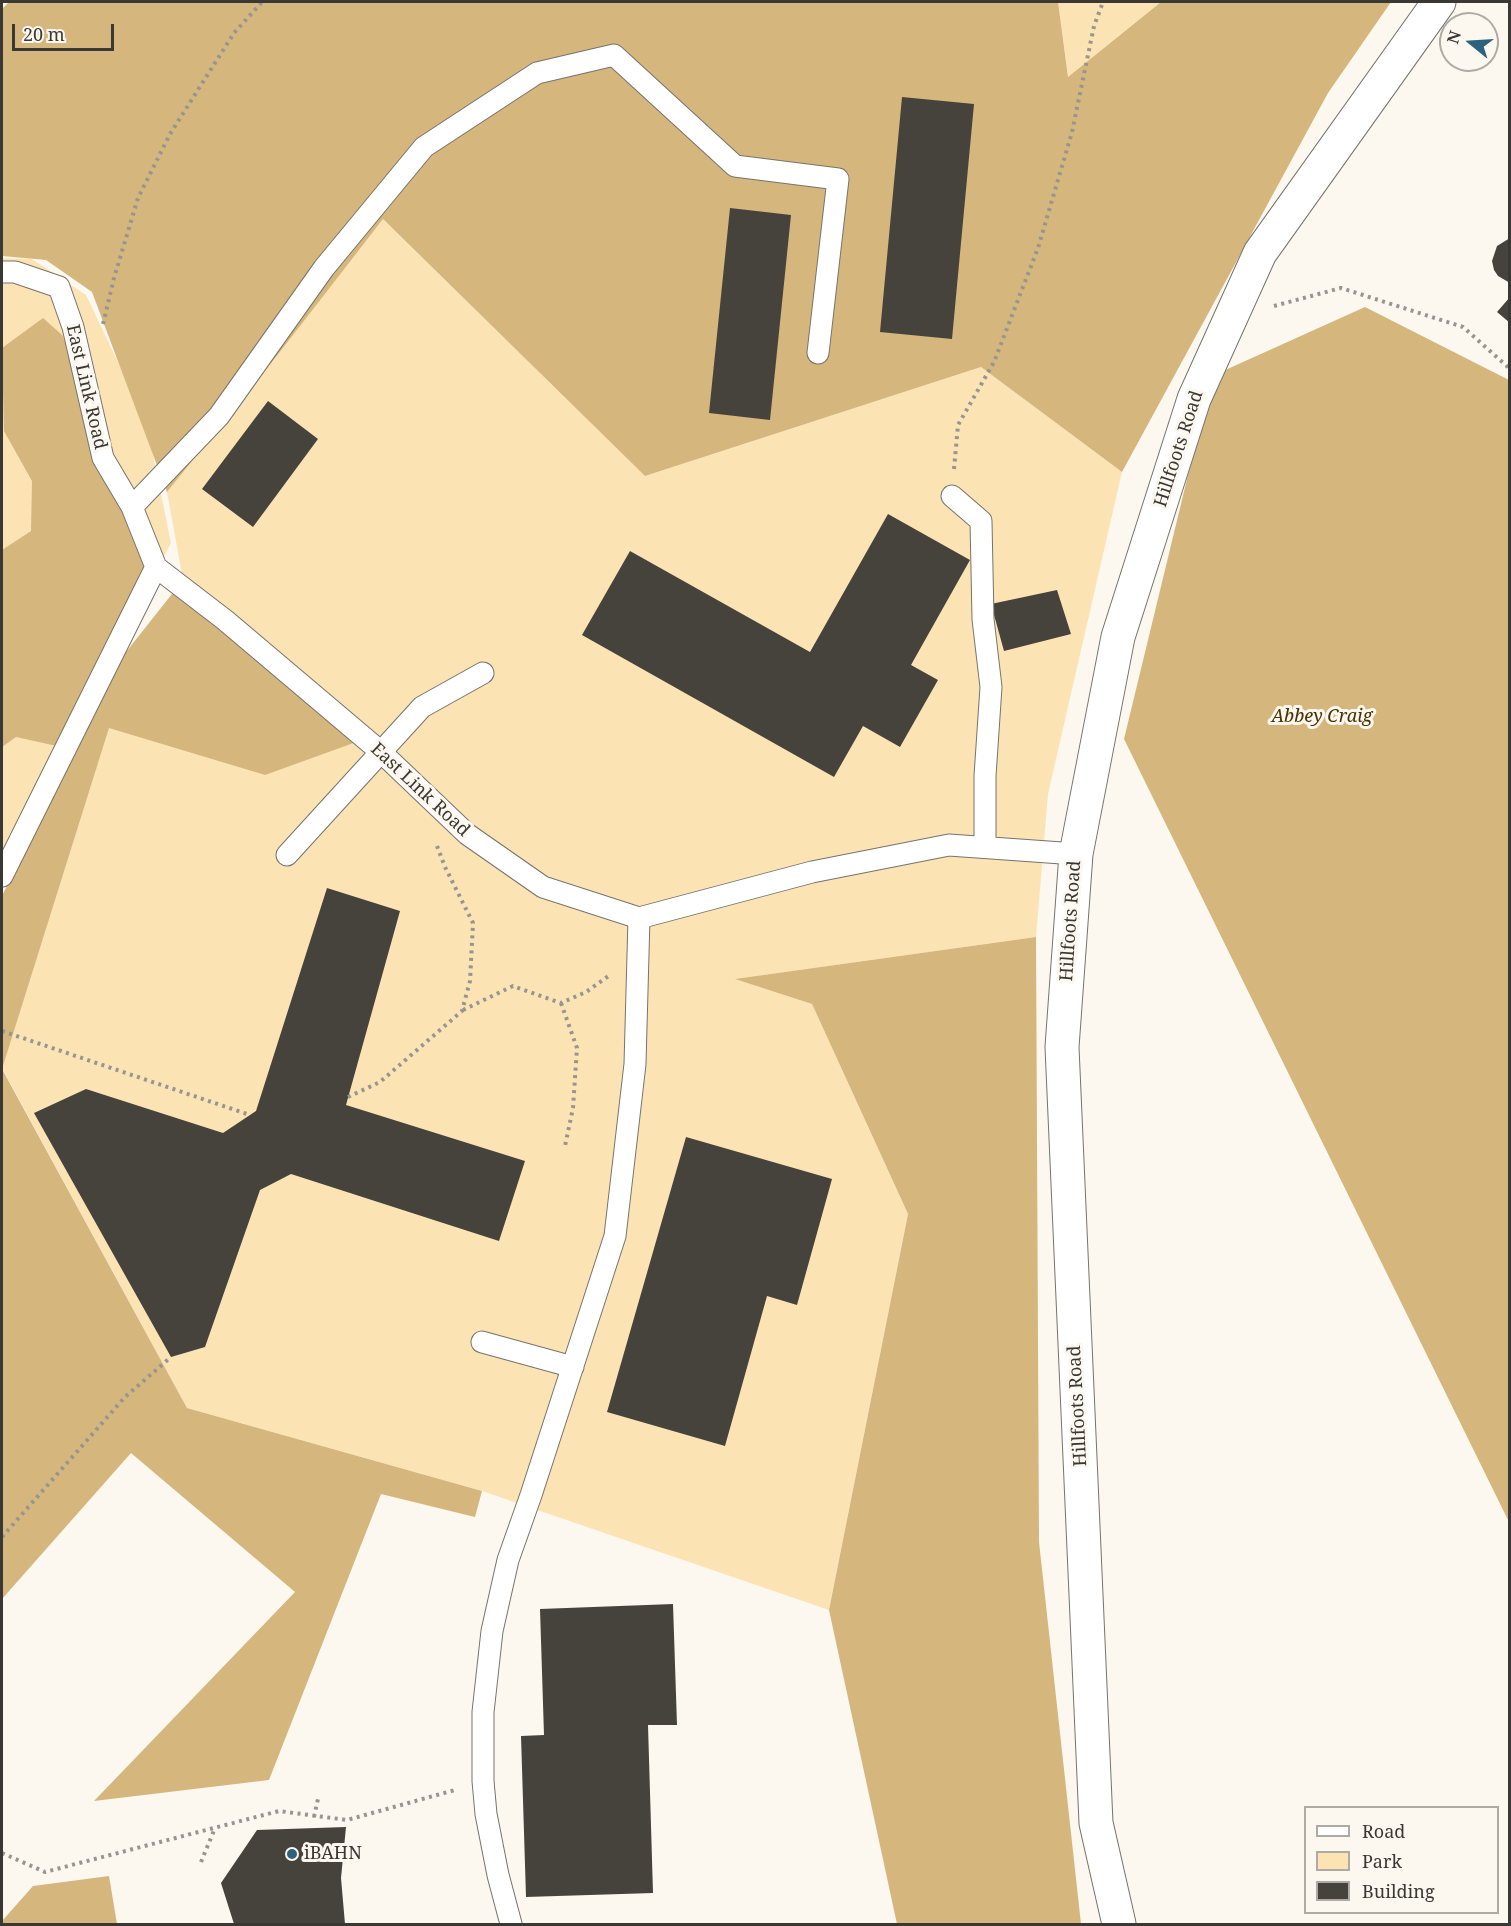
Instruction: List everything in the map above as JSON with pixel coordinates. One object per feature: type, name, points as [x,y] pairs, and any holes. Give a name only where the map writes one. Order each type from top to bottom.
[{"type":"main road","name":"Hillfoots Road","points":[[1119,1924],[1096,1823],[1062,1047],[1076,854],[1118,637],[1194,399],[1260,253],[1439,2]]},
{"type":"lane","points":[[132,507],[219,416],[324,268],[424,147],[537,73],[614,55],[735,166],[838,179],[818,353]]},
{"type":"lane","name":"East Link Road","points":[[2,272],[15,272],[59,287],[73,327],[103,459],[132,507],[156,567],[225,620],[381,752],[467,834],[543,887],[639,918]]},
{"type":"lane","points":[[952,496],[981,521],[983,619],[991,687],[985,776],[985,848]]},
{"type":"lane","points":[[2,876],[156,567]]},
{"type":"lane","points":[[287,855],[422,707],[483,673]]},
{"type":"lane","points":[[511,1924],[498,1875],[486,1814],[483,1781],[483,1712],[492,1631],[508,1560],[615,1236],[635,1065],[639,918],[812,872],[949,845],[1076,854]]},
{"type":"lane","points":[[482,1342],[573,1367]]},
{"type":"path","points":[[100,333],[138,198],[170,134],[234,33],[262,2]]},
{"type":"path","points":[[952,496],[958,425],[994,362],[1038,248],[1072,132],[1094,26],[1103,2]]},
{"type":"path","points":[[1231,317],[1341,288],[1463,327],[1509,369]]},
{"type":"path","points":[[433,836],[445,867],[473,923],[470,981],[462,1011]]},
{"type":"path","points":[[348,1097],[380,1082],[462,1011],[513,986],[561,1003],[586,992],[638,956]]},
{"type":"path","points":[[561,1003],[577,1048],[573,1108],[565,1146]]},
{"type":"path","points":[[2,1031],[250,1115]]},
{"type":"path","points":[[2,1537],[124,1397],[171,1357]]},
{"type":"path","points":[[2,1853],[45,1872],[279,1811],[347,1820],[399,1807],[483,1781]]},
{"type":"path","points":[[314,1817],[318,1799]]},
{"type":"path","points":[[201,1862],[216,1827]]},
{"type":"green space","points":[[9,2],[1058,2],[1068,77],[1161,2],[1391,2],[1328,93],[1122,472],[981,367],[645,476],[383,219],[167,492],[92,292],[46,260],[2,256],[2,9]]},
{"type":"green space","points":[[1058,2],[1161,2],[1068,77]]},
{"type":"green space","points":[[383,219],[645,476],[981,367],[1122,472],[1048,794],[1036,937],[736,979],[812,1004],[908,1214],[829,1610],[482,1491],[187,1408],[2,1068],[109,727],[265,775],[183,580],[167,492]]},
{"type":"green space","points":[[2,258],[32,259],[86,295],[146,421],[171,543],[2,862]]},
{"type":"green space","name":"Abbey Craig","points":[[1365,307],[1509,380],[1509,1522],[1124,739],[1212,376]]},
{"type":"green space","points":[[43,318],[62,335],[87,389],[156,567],[66,748],[16,737],[2,747],[2,550],[31,531],[32,481],[4,431],[2,348]]},
{"type":"green space","points":[[183,580],[359,741],[265,775],[109,728],[2,1069],[2,896],[111,671]]},
{"type":"green space","points":[[1036,937],[1039,1542],[1081,1924],[897,1924],[829,1610],[908,1214],[812,1004],[735,979]]},
{"type":"green space","points":[[2,1069],[187,1408],[482,1491],[475,1517],[381,1494],[269,1780],[94,1801],[295,1592],[131,1453],[2,1599]]},
{"type":"green space","points":[[109,1876],[117,1924],[2,1924],[2,1921],[33,1886]]},
{"type":"building","points":[[902,97],[974,104],[952,339],[880,332]]},
{"type":"building","points":[[730,208],[791,215],[770,420],[709,413]]},
{"type":"building","points":[[1510,238],[1510,283],[1498,276],[1492,261],[1497,246]]},
{"type":"building","points":[[1510,297],[1510,323],[1497,312]]},
{"type":"building","points":[[268,401],[318,439],[253,527],[202,489]]},
{"type":"building","points":[[888,514],[970,560],[911,665],[938,680],[900,747],[863,726],[834,777],[582,635],[630,551],[810,652]]},
{"type":"building","points":[[1057,590],[1071,634],[1004,651],[991,604]]},
{"type":"building","points":[[327,888],[400,911],[346,1105],[525,1161],[499,1241],[291,1174],[260,1190],[205,1347],[171,1357],[34,1113],[86,1089],[223,1133],[256,1111]]},
{"type":"building","points":[[686,1137],[832,1179],[797,1305],[767,1296],[725,1446],[607,1412]]},
{"type":"building","points":[[673,1604],[677,1725],[648,1725],[653,1893],[526,1897],[521,1736],[544,1735],[540,1609]]},
{"type":"building","name":"iBAHN","points":[[346,1827],[341,1878],[345,1924],[234,1924],[221,1883],[257,1830]]},
{"type":"place","name":"iBAHN","points":[[292,1854]]}]
